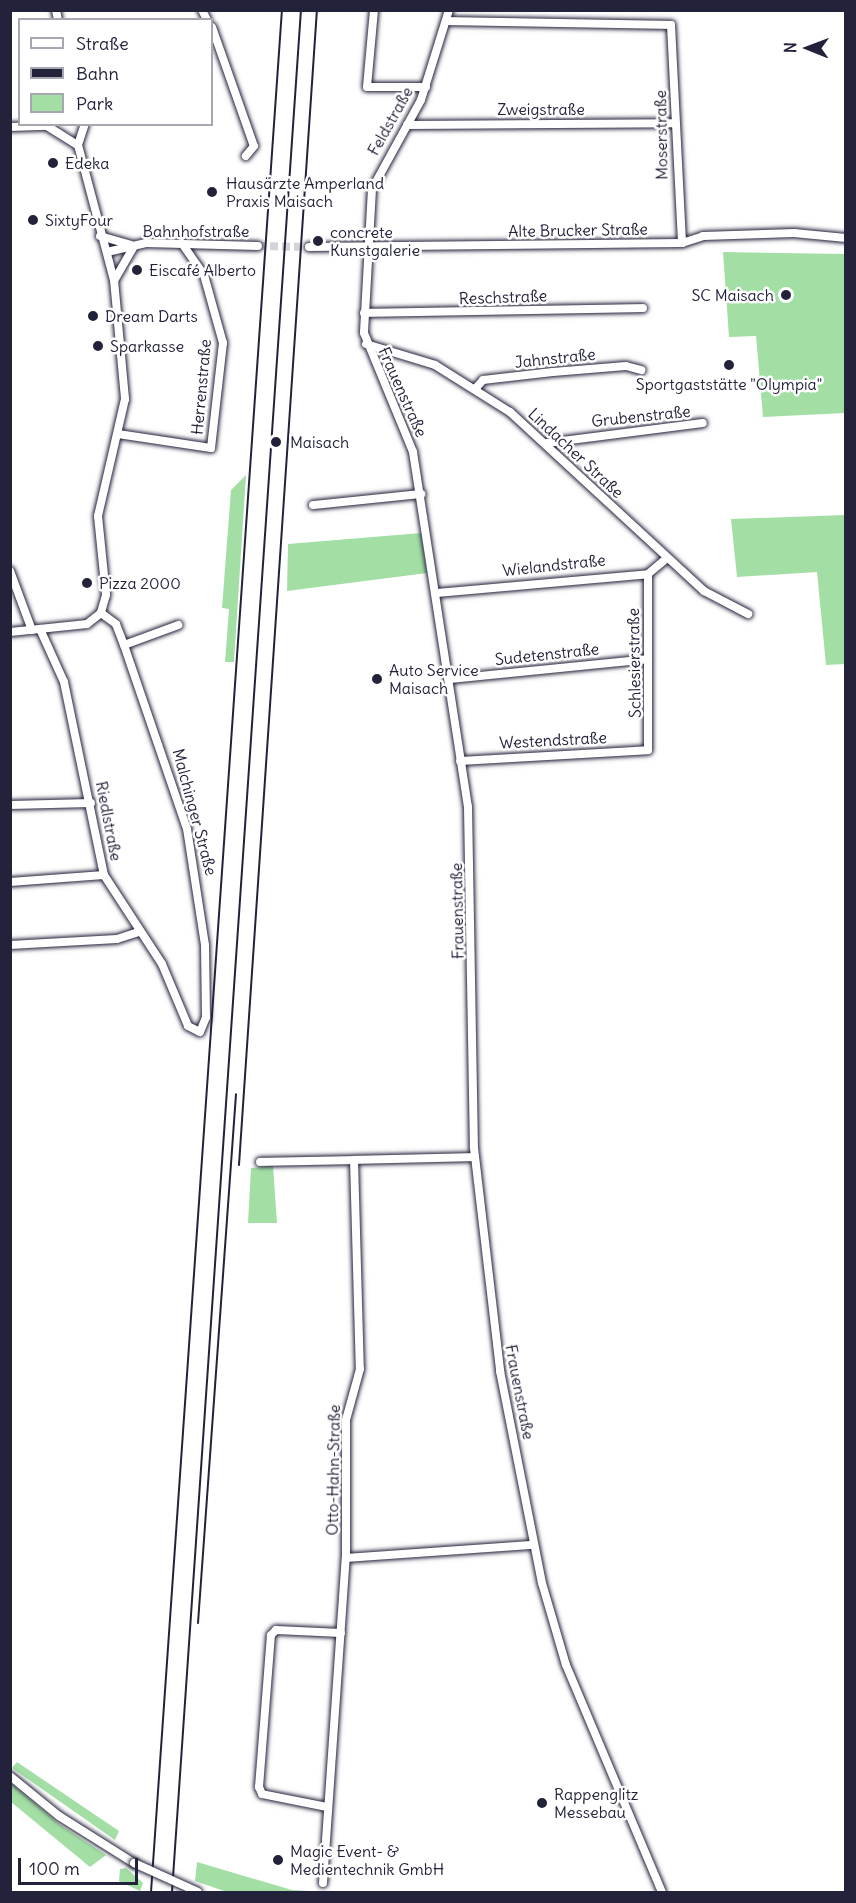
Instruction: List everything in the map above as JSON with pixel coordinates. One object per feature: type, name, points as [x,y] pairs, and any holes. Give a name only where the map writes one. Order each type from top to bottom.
[{"type":"street","points":[[374,10],[367,87],[426,87]]},
{"type":"street","name":"Feldstraße","points":[[369,248],[372,189],[426,87],[448,21],[449,10]]},
{"type":"street","name":"Moserstraße","points":[[448,21],[671,26],[682,243]]},
{"type":"street","points":[[213,30],[254,146],[246,156]]},
{"type":"street","name":"Zweigstraße","points":[[406,125],[675,123]]},
{"type":"street","points":[[10,127],[47,126],[78,145]]},
{"type":"street","points":[[10,632],[87,624],[101,613],[106,595],[98,516],[118,434],[124,371],[114,280],[108,255],[100,236],[78,145],[84,126]]},
{"type":"street","name":"Alte Brucker Straße","points":[[309,247],[682,243],[724,235],[846,238]]},
{"type":"street","points":[[100,236],[134,246]]},
{"type":"street","name":"Bahnhofstraße","points":[[108,255],[134,246],[182,243],[258,246]]},
{"type":"street","name":"Herrenstraße","points":[[118,434],[211,448],[223,343],[204,275],[182,243]]},
{"type":"street","name":"Bahnhofstraße","points":[[108,255],[127,255],[134,246]]},
{"type":"street","name":"Frauenstraße","points":[[369,248],[364,313],[366,344],[402,418],[421,494],[460,761],[472,877],[474,1157],[487,1290],[542,1582],[604,1764],[662,1893]]},
{"type":"street","points":[[114,280],[127,255]]},
{"type":"street","name":"Reschstraße","points":[[364,313],[643,308]]},
{"type":"street","name":"Lindacher Straße","points":[[366,344],[435,364],[475,389],[547,443],[704,591],[748,614]]},
{"type":"street","name":"Jahnstraße","points":[[475,389],[483,380],[626,366],[641,370]]},
{"type":"street","name":"Grubenstraße","points":[[547,443],[703,423]]},
{"type":"street","points":[[313,505],[421,494]]},
{"type":"street","points":[[648,574],[667,558]]},
{"type":"street","name":"Riedlstraße","points":[[10,570],[36,629],[64,682],[104,875],[162,964],[188,1026],[200,1032]]},
{"type":"street","name":"Wielandstraße","points":[[437,593],[648,574]]},
{"type":"street","name":"Schlesierstraße","points":[[648,574],[648,750]]},
{"type":"street","name":"Malchinger Straße","points":[[101,613],[116,624],[160,740],[201,898],[206,1017],[200,1032]]},
{"type":"street","points":[[124,645],[178,625]]},
{"type":"street","name":"Sudetenstraße","points":[[449,679],[648,659]]},
{"type":"street","name":"Westendstraße","points":[[460,761],[648,750]]},
{"type":"street","points":[[10,805],[90,803]]},
{"type":"street","points":[[10,882],[104,875]]},
{"type":"street","points":[[10,945],[117,939],[139,932]]},
{"type":"street","points":[[260,1162],[474,1157]]},
{"type":"street","name":"Otto-Hahn-Straße","points":[[354,1160],[360,1369],[346,1420],[346,1558],[534,1545]]},
{"type":"street","points":[[323,1883],[346,1558]]},
{"type":"street","points":[[327,1807],[262,1794],[259,1787],[271,1635],[276,1630],[340,1633]]},
{"type":"street","points":[[10,1776],[58,1816],[134,1863],[198,1893]]},
{"type":"green space","name":"SC Maisach","points":[[723,252],[845,254],[845,413],[763,417],[756,336],[729,337]]},
{"type":"green space","points":[[246,475],[234,662],[225,662],[229,609],[222,608],[231,490]]},
{"type":"green space","points":[[845,515],[845,664],[826,665],[817,572],[737,577],[731,519]]},
{"type":"green space","points":[[421,533],[427,573],[287,591],[288,544]]},
{"type":"green space","points":[[273,1166],[277,1223],[248,1223],[251,1168]]},
{"type":"green space","points":[[17,1762],[119,1831],[115,1840],[12,1768]]},
{"type":"green space","points":[[11,1783],[59,1824],[106,1855],[90,1867],[11,1802]]},
{"type":"green space","points":[[197,1862],[292,1890],[328,1892],[227,1892],[195,1881]]},
{"type":"green space","points":[[126,1868],[143,1883],[140,1891],[119,1881],[120,1869]]},
{"type":"tunnel","points":[[258,246],[309,247]]},
{"type":"railway","points":[[151,1892],[282,10]]},
{"type":"railway","points":[[172,1892],[301,10]]},
{"type":"railway","points":[[239,1165],[317,10]]},
{"type":"railway","points":[[198,1623],[236,1094]]},
{"type":"place","name":"Edeka","points":[[53,163]]},
{"type":"place","name":"Hausärzte Amperland Praxis Maisach","points":[[212,192]]},
{"type":"place","name":"SixtyFour","points":[[33,220]]},
{"type":"place","name":"concrete Kunstgalerie","points":[[318,241]]},
{"type":"place","name":"Eiscafé Alberto","points":[[137,270]]},
{"type":"place","name":"SC Maisach","points":[[786,295]]},
{"type":"place","name":"Dream Darts","points":[[93,316]]},
{"type":"place","name":"Sparkasse","points":[[98,346]]},
{"type":"place","name":"Sportgaststätte \"Olympia\"","points":[[729,365]]},
{"type":"place","name":"Maisach","points":[[276,442]]},
{"type":"place","name":"Pizza 2000","points":[[87,583]]},
{"type":"place","name":"Auto Service Maisach","points":[[377,679]]},
{"type":"place","name":"Rappenglitz Messebau","points":[[542,1803]]},
{"type":"place","name":"Magic Event- & Medientechnik GmbH","points":[[278,1860]]}]
